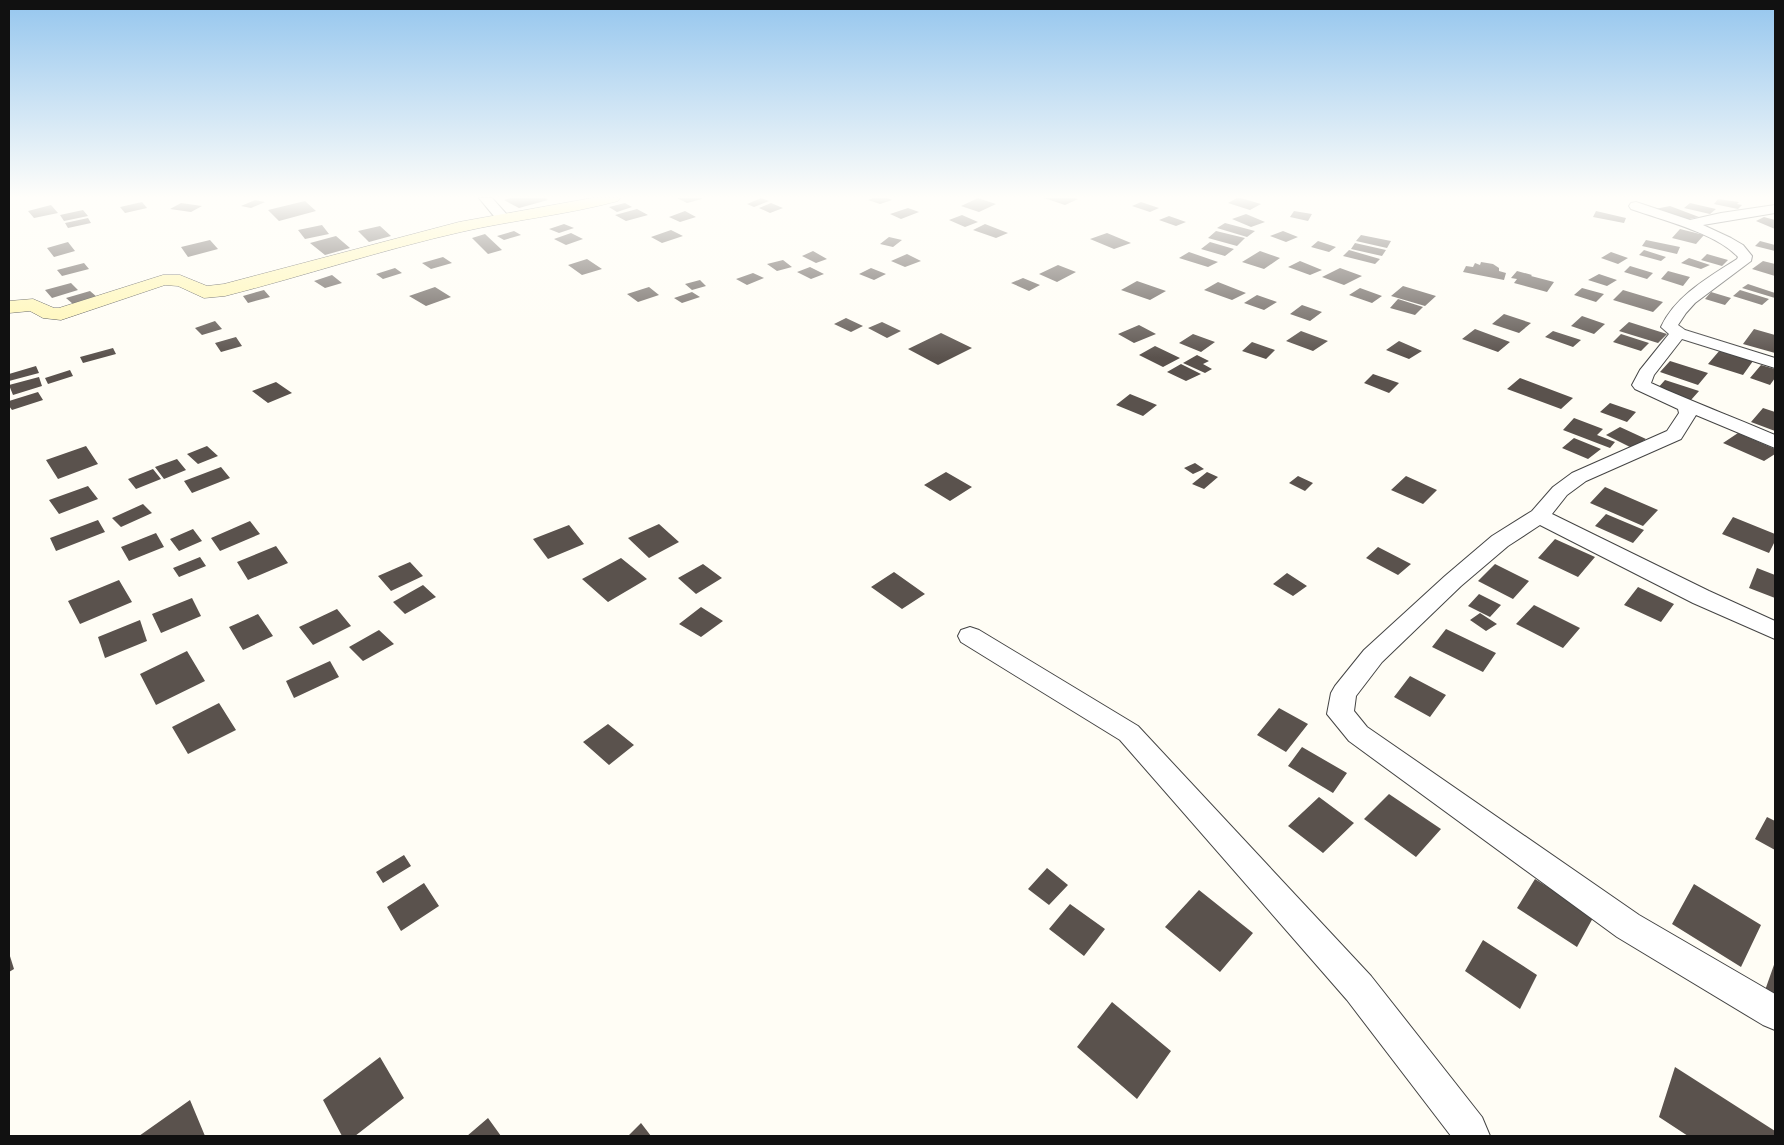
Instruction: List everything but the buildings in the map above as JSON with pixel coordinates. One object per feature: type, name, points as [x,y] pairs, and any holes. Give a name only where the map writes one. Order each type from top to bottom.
[{"type":"street","points":[[9,307],[33,305],[50,314],[61,314],[163,280],[184,282],[204,292],[225,290],[368,251]]},
{"type":"street","points":[[1743,251],[1746,256],[1744,261],[1689,300],[1674,316],[1669,327],[1680,333],[1775,363]]},
{"type":"street","points":[[1680,333],[1646,374],[1641,385],[1686,406],[1702,410],[1775,442]]},
{"type":"street","points":[[1686,406],[1688,413],[1674,435],[1579,478],[1560,491],[1539,516],[1500,541],[1373,656],[1344,694],[1340,714],[1358,734],[1628,926],[1775,1012]]},
{"type":"street","points":[[1539,516],[1701,597],[1775,631]]},
{"type":"street","points":[[970,636],[1129,733],[1359,988],[1472,1136]]}]
